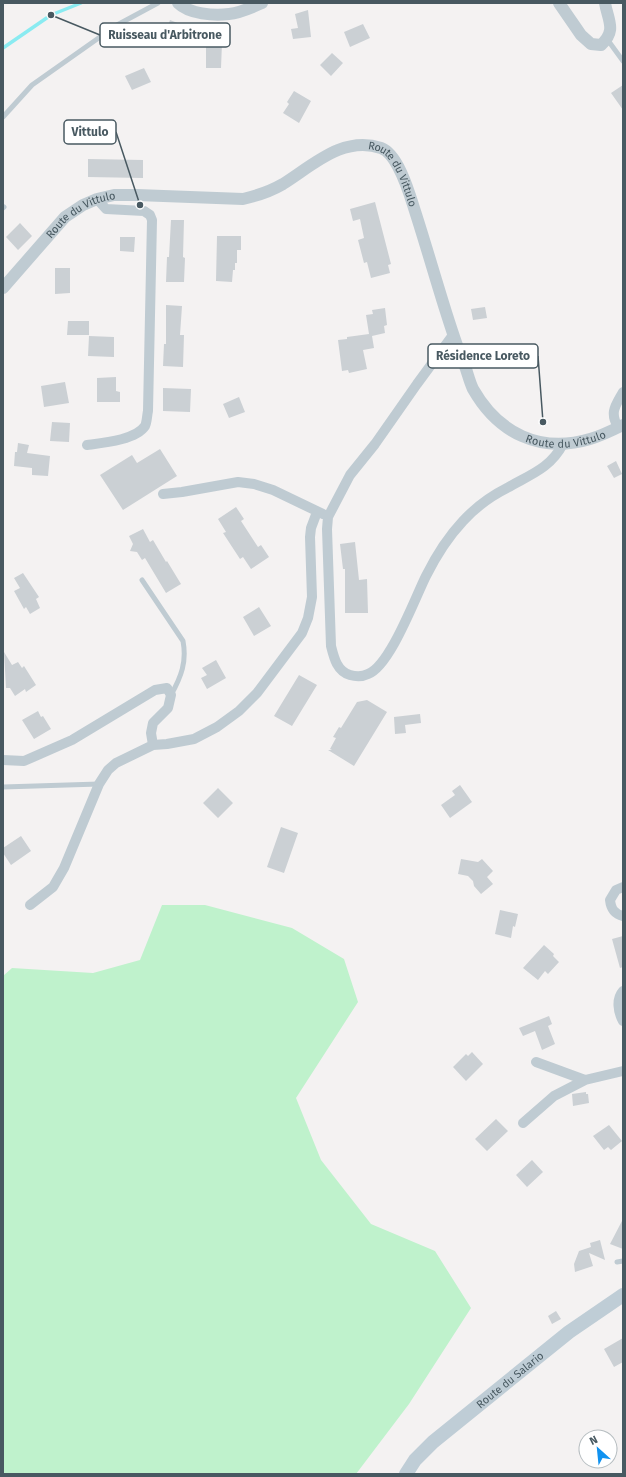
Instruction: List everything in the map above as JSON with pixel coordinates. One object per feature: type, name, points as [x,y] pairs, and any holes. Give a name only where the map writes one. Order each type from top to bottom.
[{"type":"main road","name":"Route du Salario","points":[[406,1474],[415,1460],[433,1442],[569,1332],[610,1302],[623,1295]]},
{"type":"street","points":[[178,3],[183,8],[206,14],[230,14],[262,3]]},
{"type":"street","points":[[559,3],[582,35],[591,44],[600,45],[607,39],[611,29],[606,3]]},
{"type":"street","name":"Route du Vittulo","points":[[3,288],[65,217],[83,205],[97,199],[114,195],[137,194],[243,200],[254,197],[281,185],[331,152],[352,146],[364,145],[382,149],[391,156],[407,186],[454,335],[473,388],[486,410],[505,428],[532,441],[550,444],[563,444],[590,439],[620,426]]},
{"type":"street","points":[[87,445],[126,438],[141,430],[146,425],[148,410],[152,220],[150,215],[144,211],[106,209],[97,199]]},
{"type":"street","points":[[454,335],[417,384],[376,444],[350,475],[328,517],[327,529],[331,646],[334,659],[340,668],[347,674],[358,677],[369,674],[383,662],[396,639],[426,576],[442,548],[463,520],[505,489],[548,464],[563,444]]},
{"type":"street","points":[[620,426],[614,422],[613,411],[623,392]]},
{"type":"street","points":[[163,494],[238,482],[254,484],[273,490],[328,517]]},
{"type":"street","points":[[30,905],[53,887],[64,868],[99,784],[108,770],[116,763],[152,745],[194,739],[217,728],[239,711],[257,693],[289,651],[302,633],[308,618],[312,596],[311,532],[317,512]]},
{"type":"street","points":[[3,760],[24,761],[72,740],[155,690],[167,688],[171,695],[168,708],[154,723],[151,733],[152,745]]},
{"type":"street","points":[[623,887],[616,890],[610,900],[611,909],[617,915],[623,916]]},
{"type":"street","points":[[623,991],[621,992],[619,1002],[619,1015],[623,1021]]},
{"type":"street","points":[[536,1062],[585,1080]]},
{"type":"street","points":[[523,1123],[554,1096],[585,1080],[623,1071]]},
{"type":"lane","points":[[3,117],[32,85],[117,25],[158,3]]},
{"type":"lane","points":[[607,39],[623,61]]},
{"type":"lane","points":[[142,580],[183,642],[185,652],[184,666],[181,677],[171,695]]},
{"type":"lane","points":[[3,787],[99,784]]},
{"type":"green space","points":[[162,905],[205,905],[292,928],[344,959],[358,1002],[296,1098],[321,1160],[371,1224],[435,1251],[471,1308],[409,1404],[356,1474],[3,1474],[3,976],[12,968],[93,973],[140,960]]},
{"type":"building","points":[[308,10],[311,37],[293,39],[291,29],[298,28],[295,14]]},
{"type":"building","points":[[170,20],[180,24],[174,44],[163,41]]},
{"type":"building","points":[[363,24],[370,38],[350,47],[344,32]]},
{"type":"building","points":[[206,43],[222,43],[221,68],[206,68]]},
{"type":"building","points":[[332,53],[343,63],[331,76],[320,65]]},
{"type":"building","points":[[144,68],[151,82],[132,90],[125,76]]},
{"type":"building","points":[[623,85],[623,110],[611,93]]},
{"type":"building","points":[[294,91],[311,101],[299,123],[283,113],[289,104],[287,102]]},
{"type":"building","points":[[88,159],[143,160],[143,178],[88,177]]},
{"type":"building","points":[[375,202],[391,264],[388,265],[390,273],[371,278],[367,262],[364,263],[358,240],[364,238],[360,219],[353,221],[350,209]]},
{"type":"building","points":[[171,220],[184,220],[184,282],[166,282]]},
{"type":"building","points":[[20,223],[32,236],[18,250],[6,237]]},
{"type":"building","points":[[217,236],[241,236],[241,250],[237,250],[237,263],[235,263],[235,270],[233,270],[232,282],[216,281]]},
{"type":"building","points":[[120,237],[135,237],[134,252],[120,251]]},
{"type":"building","points":[[55,268],[70,268],[70,293],[55,294]]},
{"type":"building","points":[[166,305],[182,306],[180,335],[184,335],[183,367],[163,366],[164,344],[166,344]]},
{"type":"building","points":[[485,307],[487,318],[473,320],[471,309]]},
{"type":"building","points":[[385,308],[387,325],[384,326],[385,333],[372,336],[374,348],[363,350],[367,369],[349,373],[348,370],[342,371],[338,340],[347,339],[347,337],[369,334],[366,315],[373,314],[372,310]]},
{"type":"building","points":[[68,321],[89,321],[89,335],[67,335]]},
{"type":"building","points":[[89,336],[114,337],[114,357],[88,356]]},
{"type":"building","points":[[116,377],[116,391],[120,392],[120,402],[97,402],[97,378]]},
{"type":"building","points":[[65,382],[69,403],[44,407],[41,386]]},
{"type":"building","points":[[163,388],[191,389],[190,412],[163,411]]},
{"type":"building","points":[[239,397],[245,412],[229,418],[223,404]]},
{"type":"building","points":[[52,422],[70,423],[69,442],[50,441]]},
{"type":"building","points":[[18,443],[29,445],[27,453],[50,456],[48,476],[32,475],[32,468],[14,466],[15,452],[17,452]]},
{"type":"building","points":[[160,449],[177,476],[123,510],[100,475],[132,455],[137,463]]},
{"type":"building","points":[[616,461],[622,474],[614,478],[607,466]]},
{"type":"building","points":[[236,507],[244,519],[241,521],[258,547],[261,545],[269,557],[251,569],[243,557],[240,559],[223,533],[226,532],[218,519]]},
{"type":"building","points":[[143,529],[150,542],[153,540],[181,584],[166,593],[145,558],[142,560],[137,552],[130,551],[133,544],[129,536]]},
{"type":"building","points":[[355,542],[359,580],[367,579],[368,613],[345,613],[345,569],[343,569],[340,544]]},
{"type":"building","points":[[23,573],[39,597],[36,599],[40,608],[30,614],[26,607],[24,609],[14,591],[20,588],[14,578]]},
{"type":"building","points":[[259,607],[271,626],[254,636],[243,617]]},
{"type":"building","points":[[4,652],[12,665],[18,662],[22,668],[24,666],[36,685],[26,692],[25,689],[15,696],[10,688],[6,688]]},
{"type":"building","points":[[216,660],[226,678],[207,689],[201,678],[207,675],[202,668]]},
{"type":"building","points":[[299,675],[317,685],[292,726],[274,716]]},
{"type":"building","points":[[367,700],[387,712],[354,766],[328,750],[332,750],[330,749],[336,738],[333,737],[339,727],[341,728],[357,702]]},
{"type":"building","points":[[38,711],[51,729],[34,739],[22,720]]},
{"type":"building","points":[[420,714],[421,723],[405,725],[406,733],[395,734],[394,717]]},
{"type":"building","points":[[460,785],[472,802],[450,818],[441,805],[455,795],[452,791]]},
{"type":"building","points":[[218,788],[233,803],[218,818],[203,803]]},
{"type":"building","points":[[281,827],[298,833],[284,873],[267,867]]},
{"type":"building","points":[[21,836],[31,851],[11,865],[3,853],[3,848]]},
{"type":"building","points":[[461,859],[478,862],[482,859],[493,871],[487,877],[493,884],[481,894],[468,876],[458,874]]},
{"type":"building","points":[[500,910],[518,914],[515,927],[513,926],[511,938],[495,934]]},
{"type":"building","points":[[623,936],[623,967],[620,968],[612,939]]},
{"type":"building","points":[[544,945],[554,954],[553,956],[559,962],[548,974],[545,971],[538,980],[523,968]]},
{"type":"building","points":[[549,1016],[552,1024],[548,1026],[555,1044],[542,1050],[535,1031],[523,1036],[519,1028]]},
{"type":"building","points":[[472,1052],[483,1064],[466,1081],[453,1067],[466,1054],[468,1056]]},
{"type":"building","points":[[586,1092],[586,1094],[588,1094],[589,1103],[573,1106],[572,1094]]},
{"type":"building","points":[[496,1119],[508,1131],[487,1151],[475,1139]]},
{"type":"building","points":[[609,1125],[622,1141],[611,1150],[608,1147],[604,1150],[593,1136]]},
{"type":"building","points":[[532,1160],[543,1172],[527,1187],[516,1175]]},
{"type":"building","points":[[623,1219],[623,1249],[610,1244]]},
{"type":"building","points":[[600,1240],[605,1260],[589,1253],[593,1266],[575,1272],[574,1264],[579,1251],[591,1247],[590,1243]]},
{"type":"building","points":[[556,1311],[561,1319],[552,1324],[548,1316]]},
{"type":"building","points":[[623,1338],[623,1362],[614,1367],[604,1349]]},
{"type":"waterway","points":[[3,48],[51,15],[81,3]]},
{"type":"place","name":"Ruisseau d'Arbitrone","points":[[51,15]]},
{"type":"place","name":"Vittulo","points":[[140,205]]},
{"type":"place","name":"Résidence Loreto","points":[[543,422]]}]
